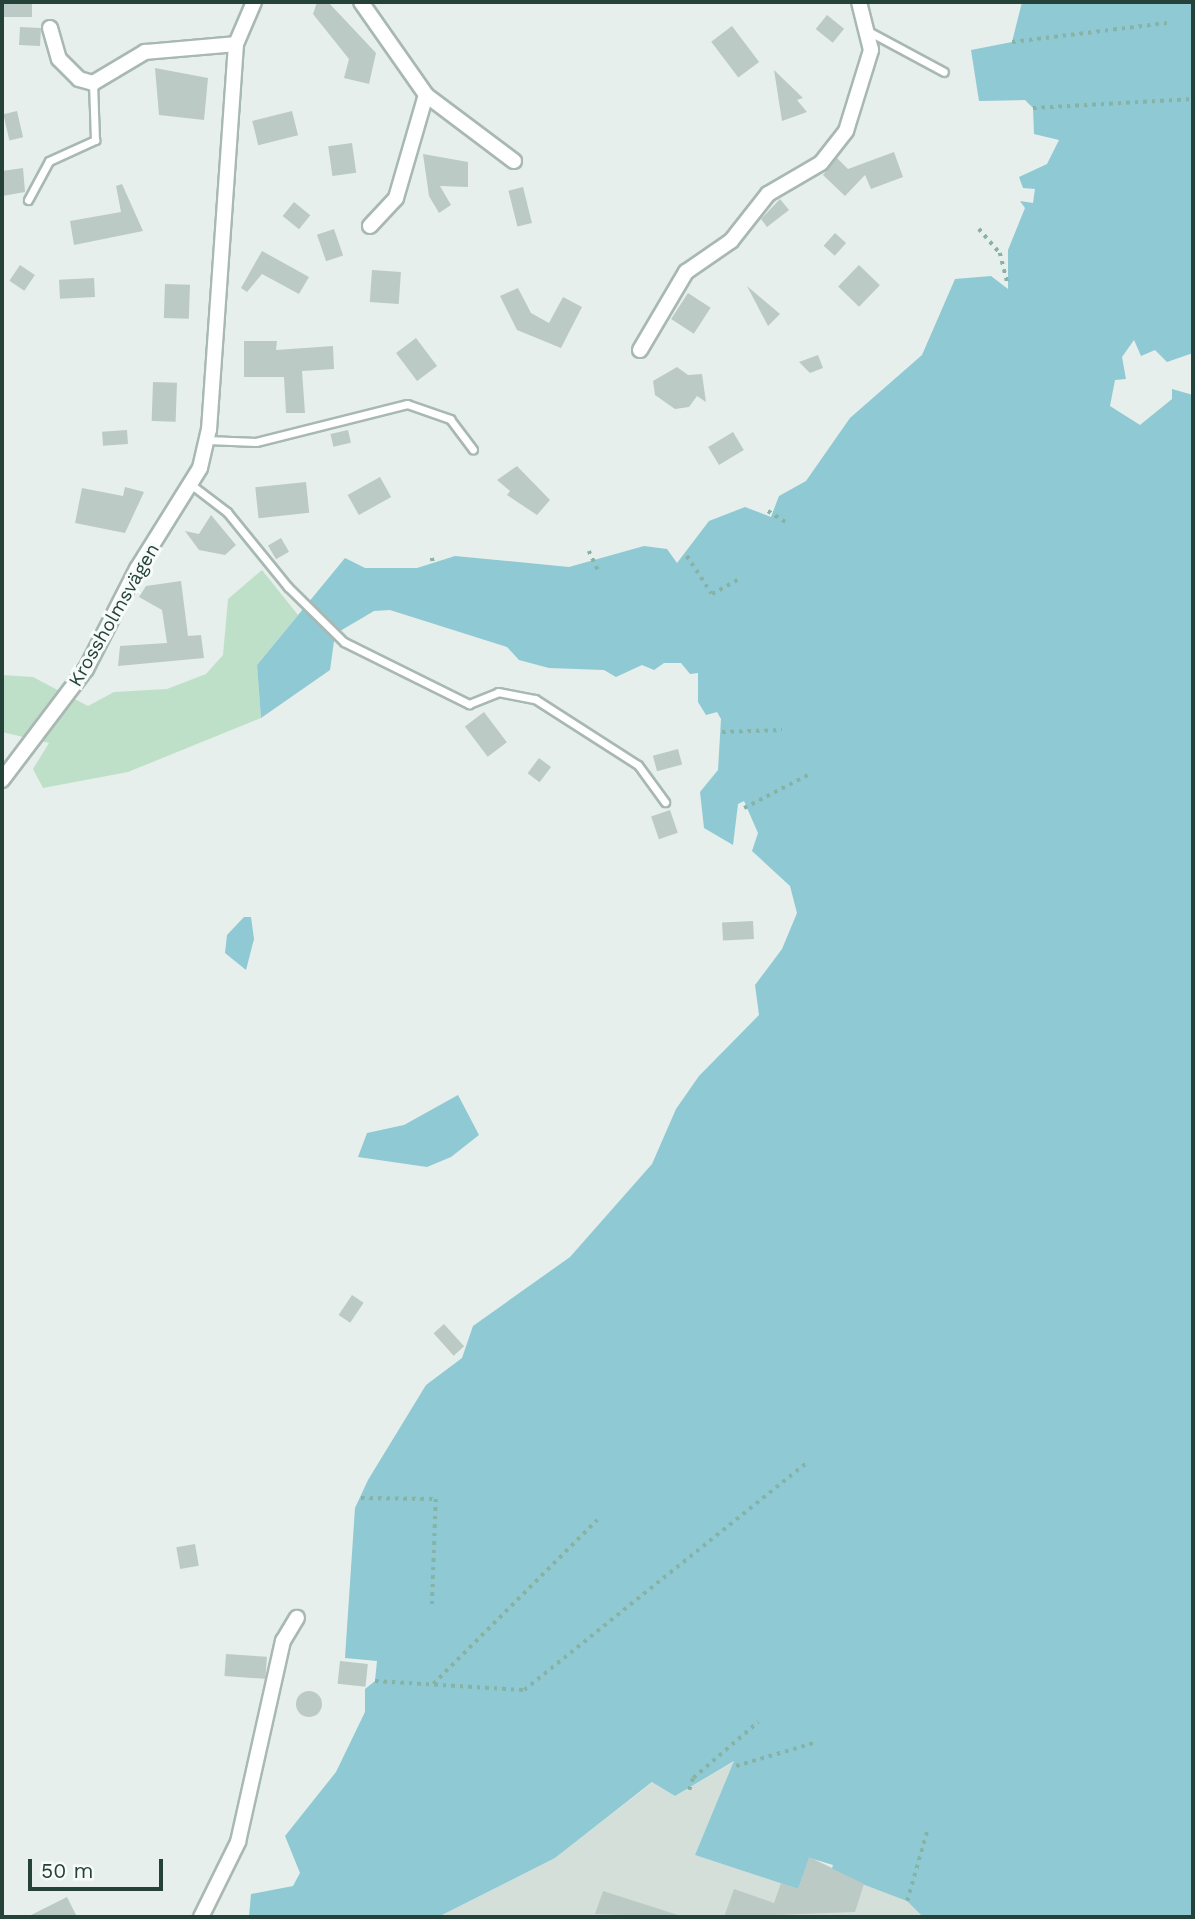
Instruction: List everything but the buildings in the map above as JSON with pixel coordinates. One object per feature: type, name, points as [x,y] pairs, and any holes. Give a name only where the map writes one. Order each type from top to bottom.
[{"type":"street","name":"Krossholmsvägen","points":[[2,780],[86,669],[137,569],[193,486],[207,440],[236,44],[254,2]]},
{"type":"street","points":[[361,2],[426,95],[514,161]]},
{"type":"street","points":[[640,350],[686,272],[731,241],[768,194],[821,163],[839,141],[870,60],[868,30],[859,2]]},
{"type":"street","points":[[50,28],[59,59],[79,79],[93,83],[145,52],[236,44]]},
{"type":"street","points":[[370,226],[396,198],[426,95]]},
{"type":"street","points":[[201,1917],[238,1842],[283,1641],[297,1618]]},
{"type":"lane","points":[[868,30],[944,72]]},
{"type":"lane","points":[[28,200],[49,161],[95,140],[93,83]]},
{"type":"lane","points":[[207,440],[256,442],[407,404],[450,419],[473,449]]},
{"type":"lane","points":[[193,486],[227,512],[288,587],[344,642],[469,704],[498,692],[535,699],[638,765],[665,802]]},
{"type":"path","points":[[1012,42],[1167,23]]},
{"type":"path","points":[[1033,107],[1193,99]]},
{"type":"path","points":[[979,229],[1000,253],[1008,284]]},
{"type":"path","points":[[768,511],[787,523]]},
{"type":"path","points":[[589,551],[598,570]]},
{"type":"path","points":[[687,556],[712,594],[741,578]]},
{"type":"path","points":[[432,558],[433,566]]},
{"type":"path","points":[[722,732],[782,730]]},
{"type":"path","points":[[744,808],[810,774]]},
{"type":"path","points":[[375,1681],[524,1690],[808,1462]]},
{"type":"path","points":[[361,1498],[436,1499],[432,1608]]},
{"type":"path","points":[[433,1684],[597,1520]]},
{"type":"path","points":[[689,1790],[693,1778],[758,1722]]},
{"type":"path","points":[[736,1766],[817,1742]]},
{"type":"path","points":[[907,1901],[928,1828]]},
{"type":"shaded area","points":[[735,1761],[695,1855],[798,1889],[809,1857],[907,1901],[923,1917],[438,1917],[555,1858],[653,1782],[675,1796]]},
{"type":"green space","points":[[262,570],[298,615],[257,665],[261,718],[128,772],[43,788],[33,769],[49,743],[2,732],[2,675],[33,677],[88,706],[114,692],[167,689],[206,674],[223,655],[228,599]]},
{"type":"water","points":[[1022,2],[1193,2],[1193,353],[1167,362],[1155,350],[1141,356],[1134,340],[1122,357],[1126,379],[1115,380],[1110,406],[1140,425],[1172,399],[1172,389],[1193,395],[1193,1917],[923,1917],[907,1901],[831,1872],[833,1865],[810,1858],[798,1889],[695,1855],[734,1761],[675,1796],[652,1782],[555,1858],[438,1917],[249,1917],[251,1894],[293,1886],[300,1873],[285,1836],[336,1772],[365,1712],[365,1689],[375,1681],[377,1661],[345,1658],[355,1508],[368,1480],[426,1385],[462,1358],[473,1326],[570,1257],[652,1164],[676,1109],[699,1076],[759,1015],[755,985],[782,949],[797,913],[790,886],[752,851],[758,833],[744,801],[738,804],[733,845],[704,828],[700,792],[718,770],[721,719],[717,712],[706,715],[698,702],[698,673],[690,674],[681,663],[664,663],[654,670],[642,665],[616,677],[604,670],[549,668],[519,660],[507,647],[390,610],[374,611],[335,634],[330,670],[261,718],[257,665],[345,558],[365,568],[417,568],[455,556],[569,567],[644,546],[667,549],[677,563],[709,521],[745,507],[771,517],[779,496],[806,481],[850,418],[922,355],[955,279],[991,276],[1008,289],[1008,250],[1025,208],[1020,201],[1033,203],[1035,189],[1023,188],[1019,177],[1047,164],[1059,140],[1034,134],[1033,108],[1025,100],[979,101],[971,50],[1012,42]]},
{"type":"water","points":[[244,917],[251,917],[254,939],[246,970],[225,953],[227,935]]},
{"type":"water","points":[[458,1095],[479,1135],[451,1157],[427,1167],[358,1157],[367,1133],[404,1125]]}]
